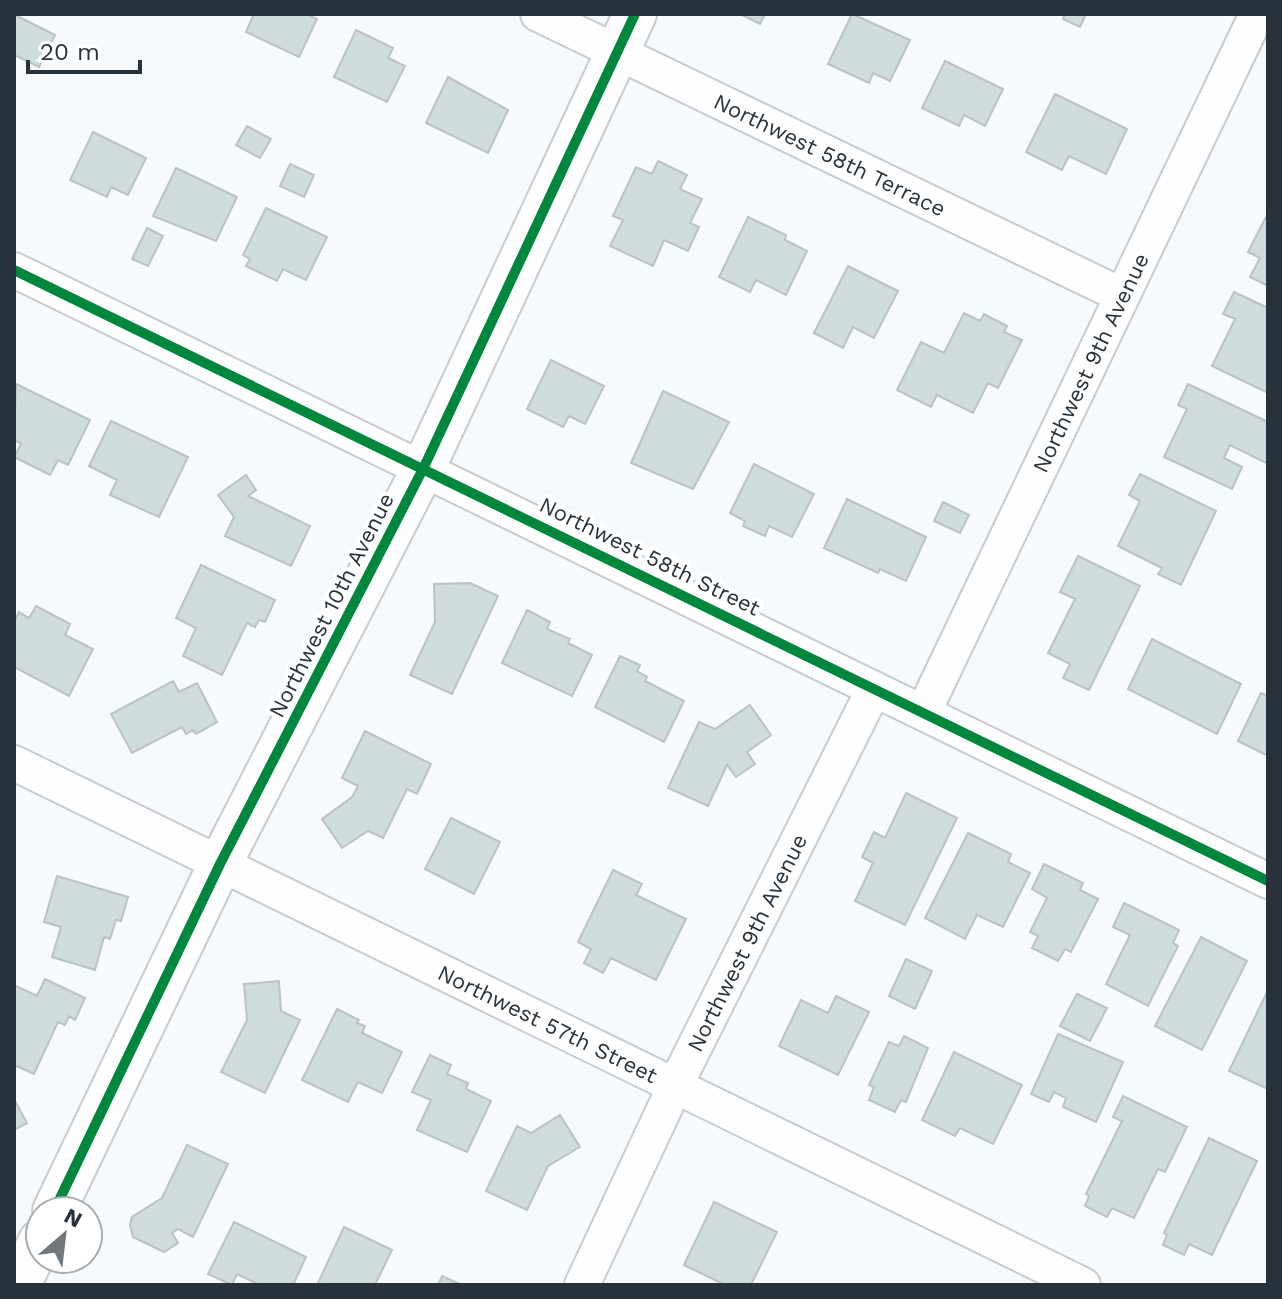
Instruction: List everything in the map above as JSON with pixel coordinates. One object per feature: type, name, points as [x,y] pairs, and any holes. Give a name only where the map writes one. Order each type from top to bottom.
[{"type":"street","name":"Northwest 58th Terrace","points":[[538,14],[1121,295]]},
{"type":"street","name":"Northwest 10th Avenue","points":[[62,1195],[220,864],[424,467],[635,14]]},
{"type":"street","name":"Northwest 9th Avenue","points":[[924,711],[1257,14]]},
{"type":"street","name":"Northwest 58th Street","points":[[14,270],[424,467],[1268,881]]},
{"type":"street","name":"Northwest 9th Avenue","points":[[582,1285],[675,1086],[874,689]]},
{"type":"street","name":"Northwest 57th Street","points":[[14,763],[1083,1285]]},
{"type":"building","points":[[254,14],[306,14],[317,19],[299,57],[246,32]]},
{"type":"building","points":[[740,14],[765,14],[760,24]]},
{"type":"building","points":[[852,14],[910,40],[890,81],[873,73],[869,83],[828,64]]},
{"type":"building","points":[[1065,14],[1086,14],[1080,27],[1063,19]]},
{"type":"building","points":[[15,15],[55,35],[39,67],[14,55]]},
{"type":"building","points":[[356,30],[393,48],[388,58],[405,66],[387,102],[334,77]]},
{"type":"building","points":[[945,61],[1003,89],[985,126],[964,115],[959,126],[922,108]]},
{"type":"building","points":[[448,77],[508,110],[488,153],[426,123]]},
{"type":"building","points":[[1055,94],[1127,129],[1106,174],[1069,156],[1062,170],[1026,152]]},
{"type":"building","points":[[247,126],[271,139],[260,158],[236,145]]},
{"type":"building","points":[[93,132],[146,158],[128,195],[111,187],[107,197],[70,180]]},
{"type":"building","points":[[658,161],[687,175],[680,189],[702,199],[690,223],[699,227],[688,251],[664,240],[653,266],[610,246],[623,220],[613,216],[636,167],[652,174]]},
{"type":"building","points":[[290,164],[314,175],[304,197],[280,186]]},
{"type":"building","points":[[176,168],[237,197],[216,241],[153,216]]},
{"type":"building","points":[[266,208],[327,237],[306,280],[283,269],[277,281],[246,266],[250,259],[243,255]]},
{"type":"building","points":[[1268,213],[1268,286],[1250,277],[1260,258],[1248,252]]},
{"type":"building","points":[[748,217],[786,235],[785,240],[807,251],[786,295],[756,280],[750,292],[719,277]]},
{"type":"building","points":[[147,228],[163,236],[148,266],[132,259]]},
{"type":"building","points":[[848,266],[898,291],[874,338],[853,327],[843,348],[814,333]]},
{"type":"building","points":[[1234,292],[1268,308],[1268,393],[1212,366],[1235,319],[1223,314]]},
{"type":"building","points":[[964,313],[980,321],[984,314],[1007,326],[1004,332],[1022,340],[998,388],[988,383],[973,413],[937,395],[931,407],[897,390],[921,342],[944,353]]},
{"type":"building","points":[[551,360],[604,386],[585,424],[569,416],[563,427],[527,409]]},
{"type":"building","points":[[16,384],[90,420],[68,465],[58,460],[50,475],[14,457],[21,444],[14,440]]},
{"type":"building","points":[[1188,384],[1268,422],[1268,464],[1230,445],[1224,458],[1242,467],[1232,489],[1164,457],[1187,409],[1178,405]]},
{"type":"building","points":[[663,391],[729,422],[693,489],[631,463]]},
{"type":"building","points":[[111,421],[188,457],[159,517],[110,495],[117,480],[89,466]]},
{"type":"building","points":[[754,464],[814,494],[792,537],[769,526],[765,536],[743,526],[745,521],[730,513]]},
{"type":"building","points":[[1140,474],[1216,511],[1181,585],[1158,574],[1162,568],[1118,546],[1140,501],[1129,495]]},
{"type":"building","points":[[246,475],[256,490],[248,496],[310,526],[291,566],[225,536],[234,517],[218,495]]},
{"type":"building","points":[[847,499],[926,537],[906,581],[880,569],[878,573],[824,548]]},
{"type":"building","points":[[943,502],[969,515],[960,533],[934,521]]},
{"type":"building","points":[[1078,556],[1140,586],[1089,690],[1063,678],[1070,664],[1048,653],[1075,599],[1060,592]]},
{"type":"building","points":[[201,565],[275,600],[265,622],[259,620],[255,627],[247,623],[222,675],[183,656],[196,628],[176,618]]},
{"type":"building","points":[[470,583],[498,596],[452,694],[410,675],[435,622],[434,584]]},
{"type":"building","points":[[36,606],[70,624],[65,635],[93,649],[69,696],[14,667],[14,622],[19,612],[29,618]]},
{"type":"building","points":[[527,610],[550,622],[547,629],[570,639],[568,643],[592,655],[572,696],[502,663]]},
{"type":"building","points":[[1152,639],[1241,684],[1217,734],[1128,689]]},
{"type":"building","points":[[620,656],[640,665],[637,671],[647,677],[645,681],[684,701],[664,742],[595,707]]},
{"type":"building","points":[[173,681],[179,692],[197,683],[217,722],[196,734],[193,730],[186,734],[182,727],[132,753],[111,714]]},
{"type":"building","points":[[1261,693],[1268,696],[1268,756],[1238,741]]},
{"type":"building","points":[[750,705],[771,735],[747,752],[755,764],[736,777],[727,765],[708,806],[668,788],[699,722],[715,729]]},
{"type":"building","points":[[365,731],[431,764],[417,794],[407,789],[383,838],[368,831],[342,848],[322,819],[352,797],[358,786],[342,778]]},
{"type":"building","points":[[906,793],[957,818],[905,925],[855,901],[873,863],[862,857],[874,832],[885,838]]},
{"type":"building","points":[[451,818],[500,842],[474,894],[425,869]]},
{"type":"building","points":[[968,833],[1011,854],[1008,862],[1030,873],[1003,927],[977,915],[965,939],[925,918]]},
{"type":"building","points":[[1044,864],[1083,883],[1080,890],[1098,899],[1071,952],[1065,949],[1058,961],[1032,948],[1038,936],[1030,932],[1047,898],[1032,889]]},
{"type":"building","points":[[613,870],[642,884],[636,895],[686,919],[656,980],[611,958],[603,973],[584,963],[591,949],[578,942]]},
{"type":"building","points":[[57,876],[128,897],[121,921],[116,920],[110,939],[104,937],[95,970],[52,957],[61,927],[44,922]]},
{"type":"building","points":[[1124,903],[1179,930],[1173,943],[1178,946],[1148,1006],[1106,984],[1130,935],[1113,927]]},
{"type":"building","points":[[1201,937],[1247,961],[1202,1050],[1155,1026]]},
{"type":"building","points":[[906,959],[932,971],[915,1009],[889,996]]},
{"type":"building","points":[[45,979],[85,998],[75,1020],[69,1016],[65,1025],[58,1022],[34,1074],[14,1065],[14,985],[37,996]]},
{"type":"building","points":[[279,981],[281,1011],[300,1020],[265,1093],[221,1072],[247,1020],[244,984]]},
{"type":"building","points":[[1268,990],[1268,1089],[1229,1071]]},
{"type":"building","points":[[1077,994],[1107,1008],[1090,1041],[1060,1026]]},
{"type":"building","points":[[836,996],[869,1012],[838,1075],[779,1046],[801,1000],[828,1013]]},
{"type":"building","points":[[337,1009],[359,1020],[357,1023],[365,1026],[362,1033],[402,1052],[382,1093],[358,1082],[348,1102],[302,1080]]},
{"type":"building","points":[[1058,1034],[1123,1062],[1096,1122],[1063,1107],[1066,1098],[1054,1092],[1049,1102],[1031,1094]]},
{"type":"building","points":[[904,1036],[928,1048],[906,1102],[901,1100],[895,1112],[869,1100],[874,1087],[869,1085],[889,1042],[899,1046]]},
{"type":"building","points":[[954,1052],[1022,1085],[993,1144],[960,1128],[955,1136],[922,1120]]},
{"type":"building","points":[[430,1055],[451,1065],[447,1074],[468,1083],[466,1089],[491,1101],[467,1152],[417,1130],[431,1100],[412,1092]]},
{"type":"building","points":[[1123,1096],[1187,1127],[1165,1172],[1158,1169],[1134,1218],[1112,1208],[1107,1217],[1085,1206],[1089,1196],[1086,1194],[1122,1121],[1113,1117]]},
{"type":"building","points":[[14,1099],[27,1123],[14,1130]]},
{"type":"building","points":[[560,1115],[580,1147],[548,1166],[527,1210],[486,1191],[517,1126],[531,1133]]},
{"type":"building","points":[[1209,1138],[1257,1161],[1212,1255],[1189,1244],[1184,1255],[1163,1245],[1167,1235],[1164,1233]]},
{"type":"building","points":[[187,1145],[228,1164],[193,1237],[178,1229],[172,1233],[178,1243],[164,1252],[133,1237],[130,1225],[132,1217],[162,1198]]},
{"type":"building","points":[[714,1202],[777,1232],[751,1285],[725,1285],[684,1265]]},
{"type":"building","points":[[234,1222],[306,1257],[293,1285],[260,1285],[237,1274],[232,1285],[208,1274]]},
{"type":"building","points":[[344,1227],[392,1250],[375,1285],[317,1285]]},
{"type":"building","points":[[442,1276],[462,1285],[438,1285]]},
{"type":"cycle path","points":[[62,1195],[220,864],[424,467],[635,14]]},
{"type":"cycle path","points":[[14,270],[1268,881]]}]
